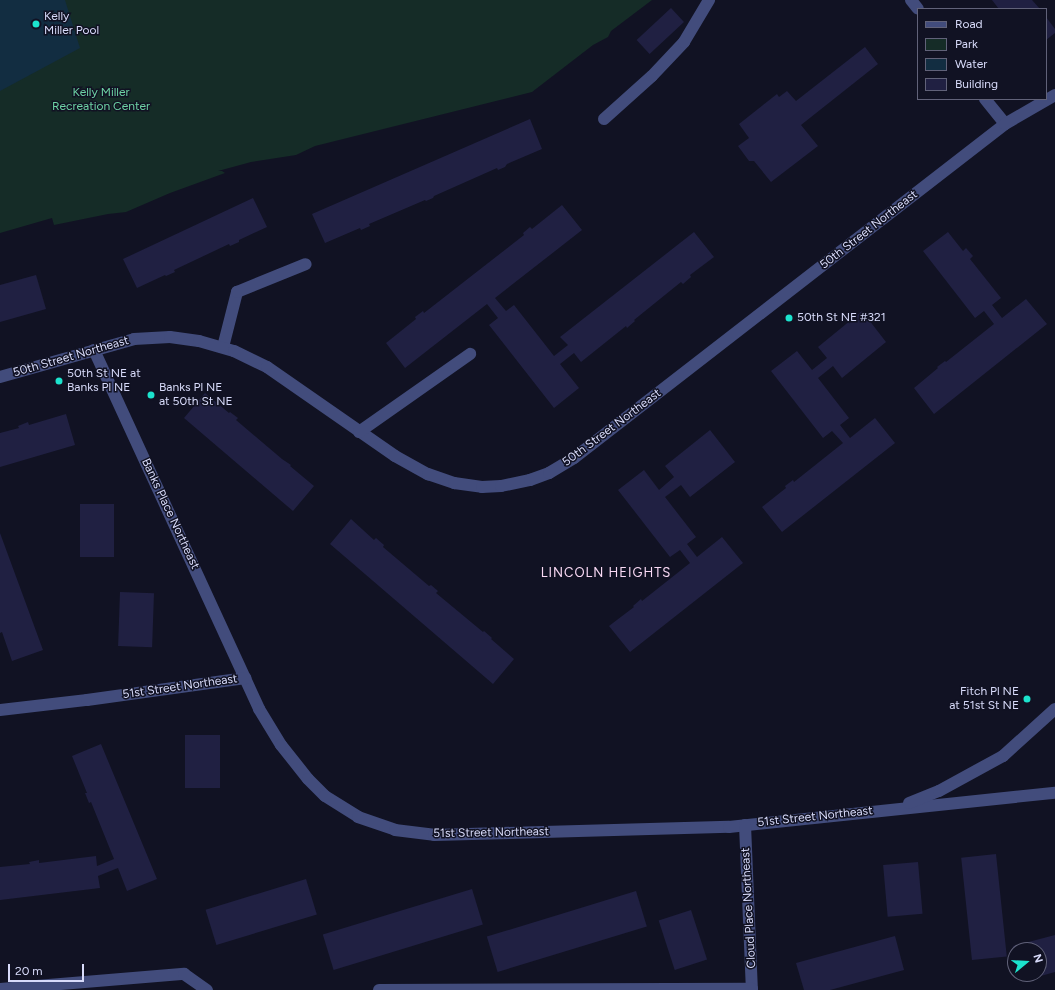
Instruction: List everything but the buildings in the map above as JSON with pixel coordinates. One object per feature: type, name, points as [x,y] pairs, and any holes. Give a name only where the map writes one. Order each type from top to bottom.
[{"type":"street","points":[[604,119],[652,76],[684,42],[709,0]]},
{"type":"street","points":[[911,0],[917,8]]},
{"type":"street","points":[[987,100],[1005,124]]},
{"type":"street","name":"50th Street Northeast","points":[[0,377],[134,339],[158,337],[193,340],[223,347],[251,358],[359,432],[411,466],[428,474],[454,483],[482,487],[501,486],[530,480],[549,473],[574,458],[1005,124],[1046,100]]},
{"type":"street","points":[[223,347],[237,292],[306,264]]},
{"type":"street","name":"Banks Place Northeast","points":[[94,350],[245,678]]},
{"type":"street","points":[[359,432],[470,354]]},
{"type":"street","name":"51st Street Northeast","points":[[0,710],[245,678],[258,709],[275,736],[308,779],[325,796],[346,810],[382,827],[408,833],[434,835],[745,825],[1055,793]]},
{"type":"street","points":[[871,811],[917,801],[983,768],[1010,751],[1055,709]]},
{"type":"street","name":"Cloud Place Northeast","points":[[745,825],[752,989]]},
{"type":"street","points":[[0,989],[184,974],[207,990]]},
{"type":"street","points":[[379,990],[752,989]]},
{"type":"green space","name":"Kelly Miller Recreation Center","points":[[0,0],[652,0],[611,31],[608,37],[593,45],[532,92],[315,146],[296,155],[251,162],[218,171],[225,173],[170,193],[126,212],[108,214],[54,225],[52,218],[0,233]]},
{"type":"water","name":"Kelly Miller Pool","points":[[0,0],[65,0],[80,48],[0,91]]},
{"type":"place","name":"Kelly Miller Pool","points":[[36,24]]},
{"type":"place","name":"50th St NE #321","points":[[789,318]]},
{"type":"place","name":"50th St NE at Banks Pl NE","points":[[59,381]]},
{"type":"place","name":"Banks Pl NE at 50th St NE","points":[[151,395]]},
{"type":"place","name":"Fitch Pl NE at 51st St NE","points":[[1027,699]]},
{"type":"district","name":"LINCOLN HEIGHTS","points":[[606,573]]}]
